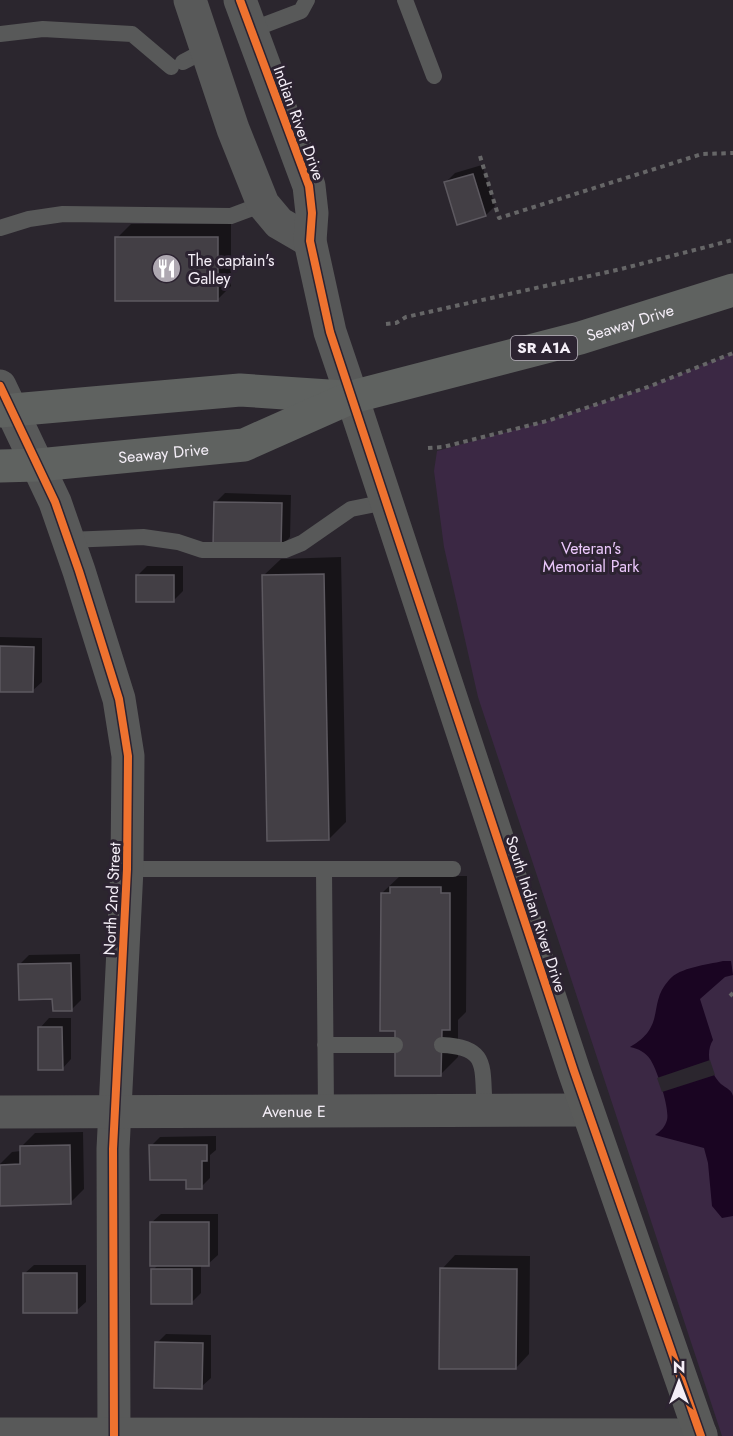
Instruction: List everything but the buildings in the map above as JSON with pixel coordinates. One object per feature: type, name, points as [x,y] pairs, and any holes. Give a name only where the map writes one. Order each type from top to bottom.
[{"type":"main road","name":"Seaway Drive","points":[[0,466],[38,465],[244,445],[352,397],[580,338],[733,290]]},
{"type":"main road","name":"Seaway Drive","points":[[4,402],[240,390],[352,397]]},
{"type":"street","points":[[190,0],[187,60],[233,129],[263,204],[279,223],[310,241]]},
{"type":"street","name":"Indian River Drive","points":[[245,15],[306,176],[312,213],[310,241],[330,332],[352,397]]},
{"type":"street","name":"South Indian River Drive","points":[[352,397],[587,1110],[701,1436]]},
{"type":"street","name":"North 2nd Street","points":[[4,402],[38,465],[69,540],[119,699],[128,756],[127,869],[115,1112],[114,1435]]},
{"type":"street","name":"Avenue E","points":[[0,1113],[587,1110]]},
{"type":"street","points":[[0,1434],[701,1436]]},
{"type":"lane","points":[[245,15],[301,11],[307,0]]},
{"type":"lane","points":[[405,0],[434,76]]},
{"type":"lane","points":[[0,34],[43,29],[132,34],[187,60]]},
{"type":"lane","points":[[0,228],[30,219],[63,214],[231,216],[263,204]]},
{"type":"lane","points":[[69,540],[143,537],[178,542],[202,549],[285,549],[302,543],[351,509],[386,502]]},
{"type":"lane","points":[[127,869],[453,869]]},
{"type":"lane","points":[[324,869],[326,1111]]},
{"type":"lane","points":[[326,1045],[396,1045]]},
{"type":"lane","points":[[442,1045],[462,1046],[475,1051],[481,1064],[485,1110]]},
{"type":"path","points":[[480,156],[499,218],[702,154],[733,153]]},
{"type":"path","points":[[386,324],[406,317],[621,269],[733,240]]},
{"type":"path","points":[[428,448],[443,447],[547,421],[648,387],[733,353]]},
{"type":"green space","name":"Veteran's Memorial Park","points":[[733,353],[733,1436],[722,1436],[478,697],[444,547],[434,471],[437,451],[547,421],[648,387]]},
{"type":"shaded area","points":[[731,961],[733,975],[725,977],[700,999],[713,1040],[709,1050],[711,1067],[719,1082],[731,1091],[733,1096],[733,1216],[722,1218],[712,1206],[708,1163],[704,1148],[655,1135],[667,1120],[667,1107],[662,1089],[650,1059],[642,1051],[630,1047],[649,1031],[659,998],[669,980],[687,969]]},
{"type":"pier","points":[[710,1060],[715,1075],[662,1092],[657,1078]]},
{"type":"cycle path","points":[[240,0],[309,186],[312,213],[310,241],[330,332],[574,1071],[701,1436]]},
{"type":"cycle path","points":[[0,386],[55,502],[79,571],[119,699],[128,756],[127,869],[113,1149],[114,1436]]},
{"type":"place","name":"The captain's Galley","points":[[167,269]]}]
